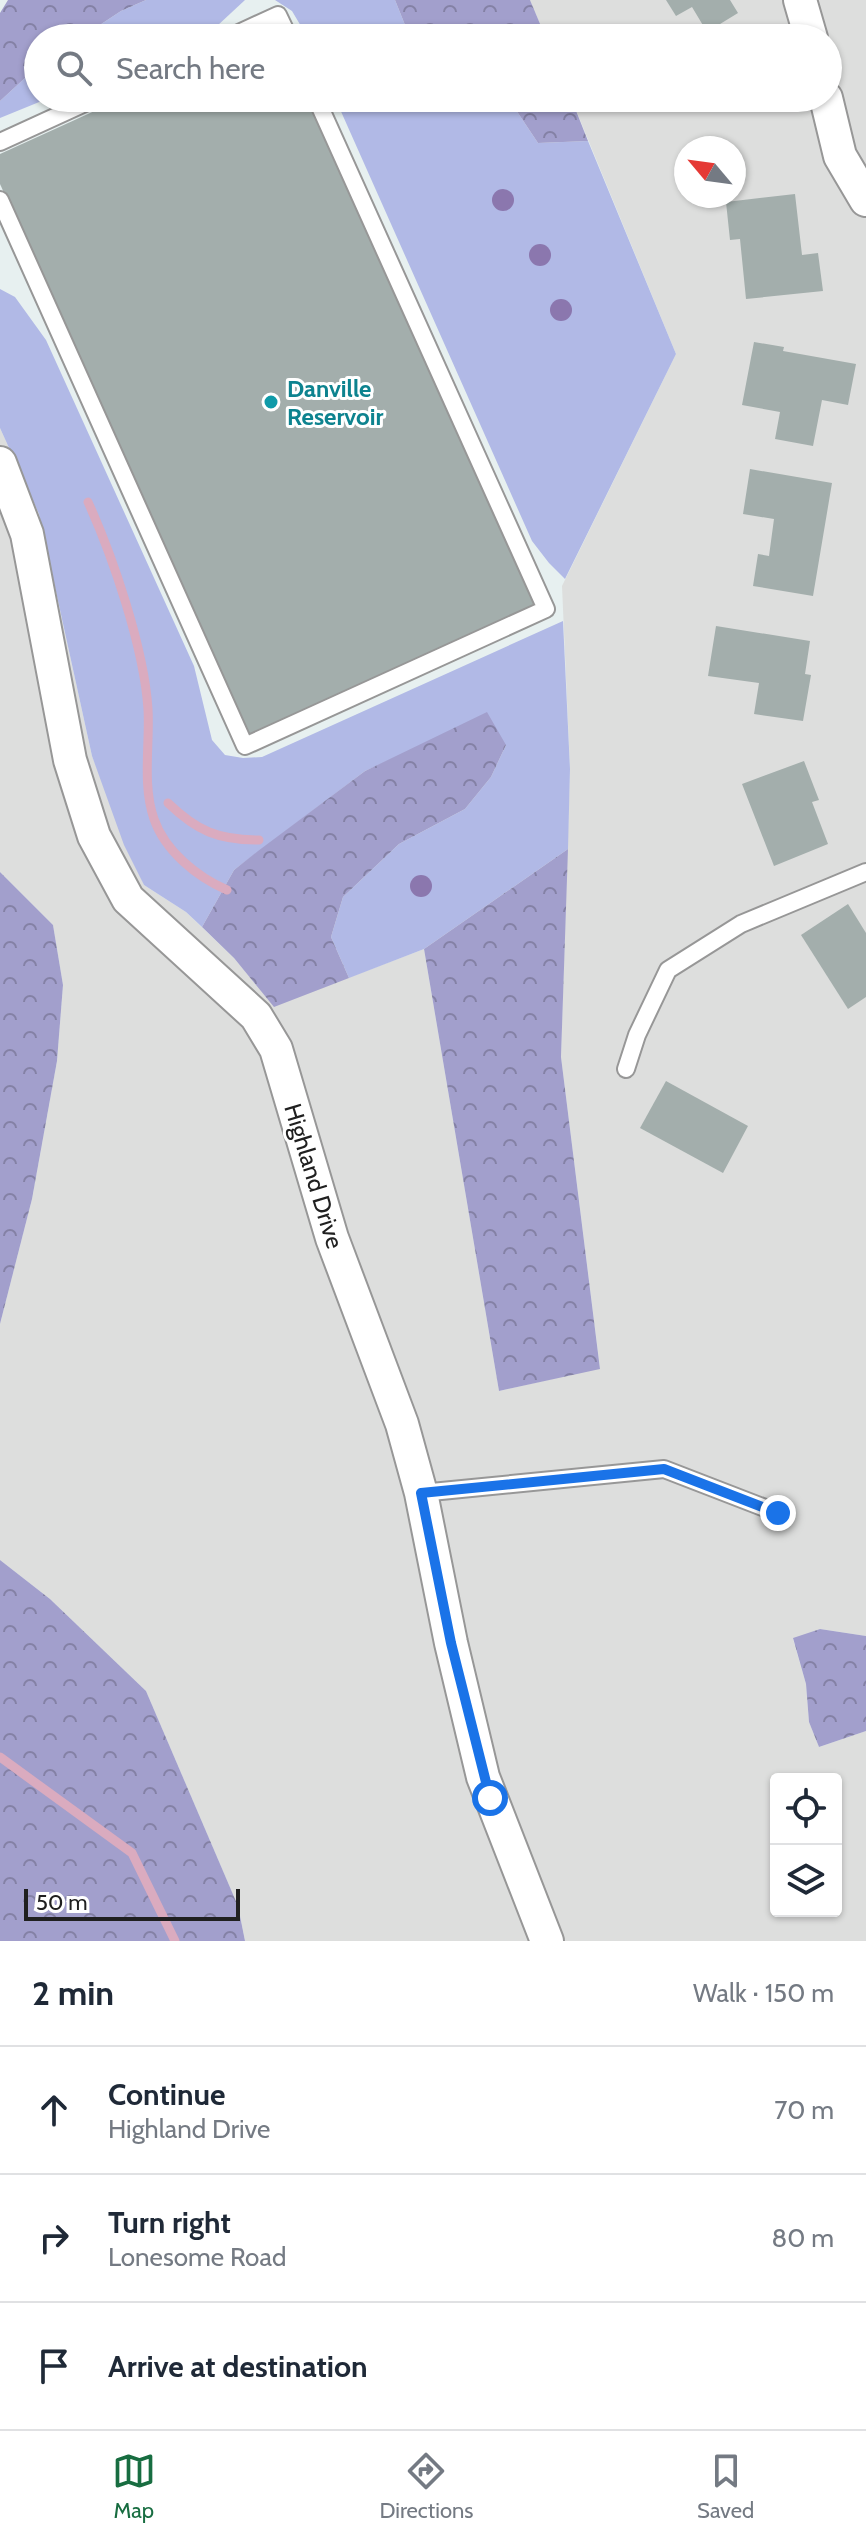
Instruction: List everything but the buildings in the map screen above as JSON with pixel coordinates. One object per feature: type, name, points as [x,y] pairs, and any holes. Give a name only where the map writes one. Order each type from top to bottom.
[{"type":"street","points":[[800,0],[807,24]]},
{"type":"street","points":[[829,112],[840,156],[866,200]]},
{"type":"street","name":"Highland Drive","points":[[0,463],[27,534],[70,760],[94,836],[128,899],[256,1016],[276,1049],[332,1238],[402,1424],[421,1493],[451,1643],[483,1777],[547,1941]]},
{"type":"lane","points":[[258,24],[278,15],[282,24]]},
{"type":"lane","points":[[0,142],[65,112]]},
{"type":"lane","points":[[2,202],[245,746],[546,609],[322,112]]},
{"type":"lane","points":[[626,1069],[637,1035],[668,970],[741,924],[866,872]]},
{"type":"lane","points":[[421,1493],[664,1469],[778,1513]]},
{"type":"shaded area","points":[[146,0],[245,0],[219,24],[101,24]]},
{"type":"shaded area","points":[[275,0],[395,0],[405,24],[300,24],[292,11]]},
{"type":"shaded area","points":[[530,0],[866,0],[866,1636],[820,1629],[793,1639],[806,1684],[809,1722],[819,1747],[866,1731],[866,1941],[245,1941],[238,1906],[146,1691],[50,1599],[0,1560],[0,1324],[32,1199],[57,1061],[63,985],[53,925],[0,872],[0,428],[39,514],[92,756],[144,885],[186,912],[234,958],[274,1006],[424,949],[499,1391],[600,1368],[561,1057],[570,769],[562,586],[676,354],[577,112],[842,112],[842,24],[540,24]]},
{"type":"shaded area","points":[[24,79],[24,108],[0,118],[0,101]]},
{"type":"shaded area","points":[[341,112],[517,112],[538,143],[588,141],[676,354],[565,579],[532,541]]},
{"type":"shaded area","points":[[0,289],[15,297],[46,340],[194,666],[212,740],[225,755],[262,757],[563,621],[570,769],[568,849],[424,949],[349,978],[331,937],[343,897],[399,844],[465,809],[491,777],[506,745],[421,746],[365,771],[234,870],[202,927],[186,912],[144,885],[124,845],[92,756],[39,514],[0,428]]},
{"type":"green space","points":[[8,0],[146,0],[101,24],[24,24],[24,79],[0,101],[0,13]]},
{"type":"green space","points":[[395,0],[530,0],[540,24],[405,24]]},
{"type":"green space","points":[[517,112],[577,112],[588,141],[538,143]]},
{"type":"green space","points":[[487,712],[506,745],[491,777],[465,809],[399,844],[343,897],[331,937],[349,978],[274,1007],[234,958],[202,927],[234,870],[365,771]]},
{"type":"green space","points":[[568,849],[561,1057],[600,1369],[499,1391],[424,949]]},
{"type":"green space","points":[[0,872],[53,925],[63,985],[57,1061],[32,1199],[0,1324]]},
{"type":"green space","points":[[0,1560],[50,1599],[146,1691],[238,1906],[245,1941],[0,1941]]},
{"type":"green space","points":[[820,1629],[866,1636],[866,1731],[819,1747],[809,1722],[806,1684],[793,1638]]},
{"type":"waterway","points":[[88,502],[117,576],[140,659],[148,709],[148,792],[154,819],[166,842],[183,862],[227,890]]},
{"type":"waterway","points":[[168,803],[189,821],[209,832],[259,840]]},
{"type":"waterway","points":[[0,1757],[132,1853],[175,1941]]},
{"type":"place","name":"Danville Reservoir","points":[[271,402]]},
{"type":"route","points":[[490,1798],[451,1643],[421,1493],[664,1469],[778,1513]]}]
